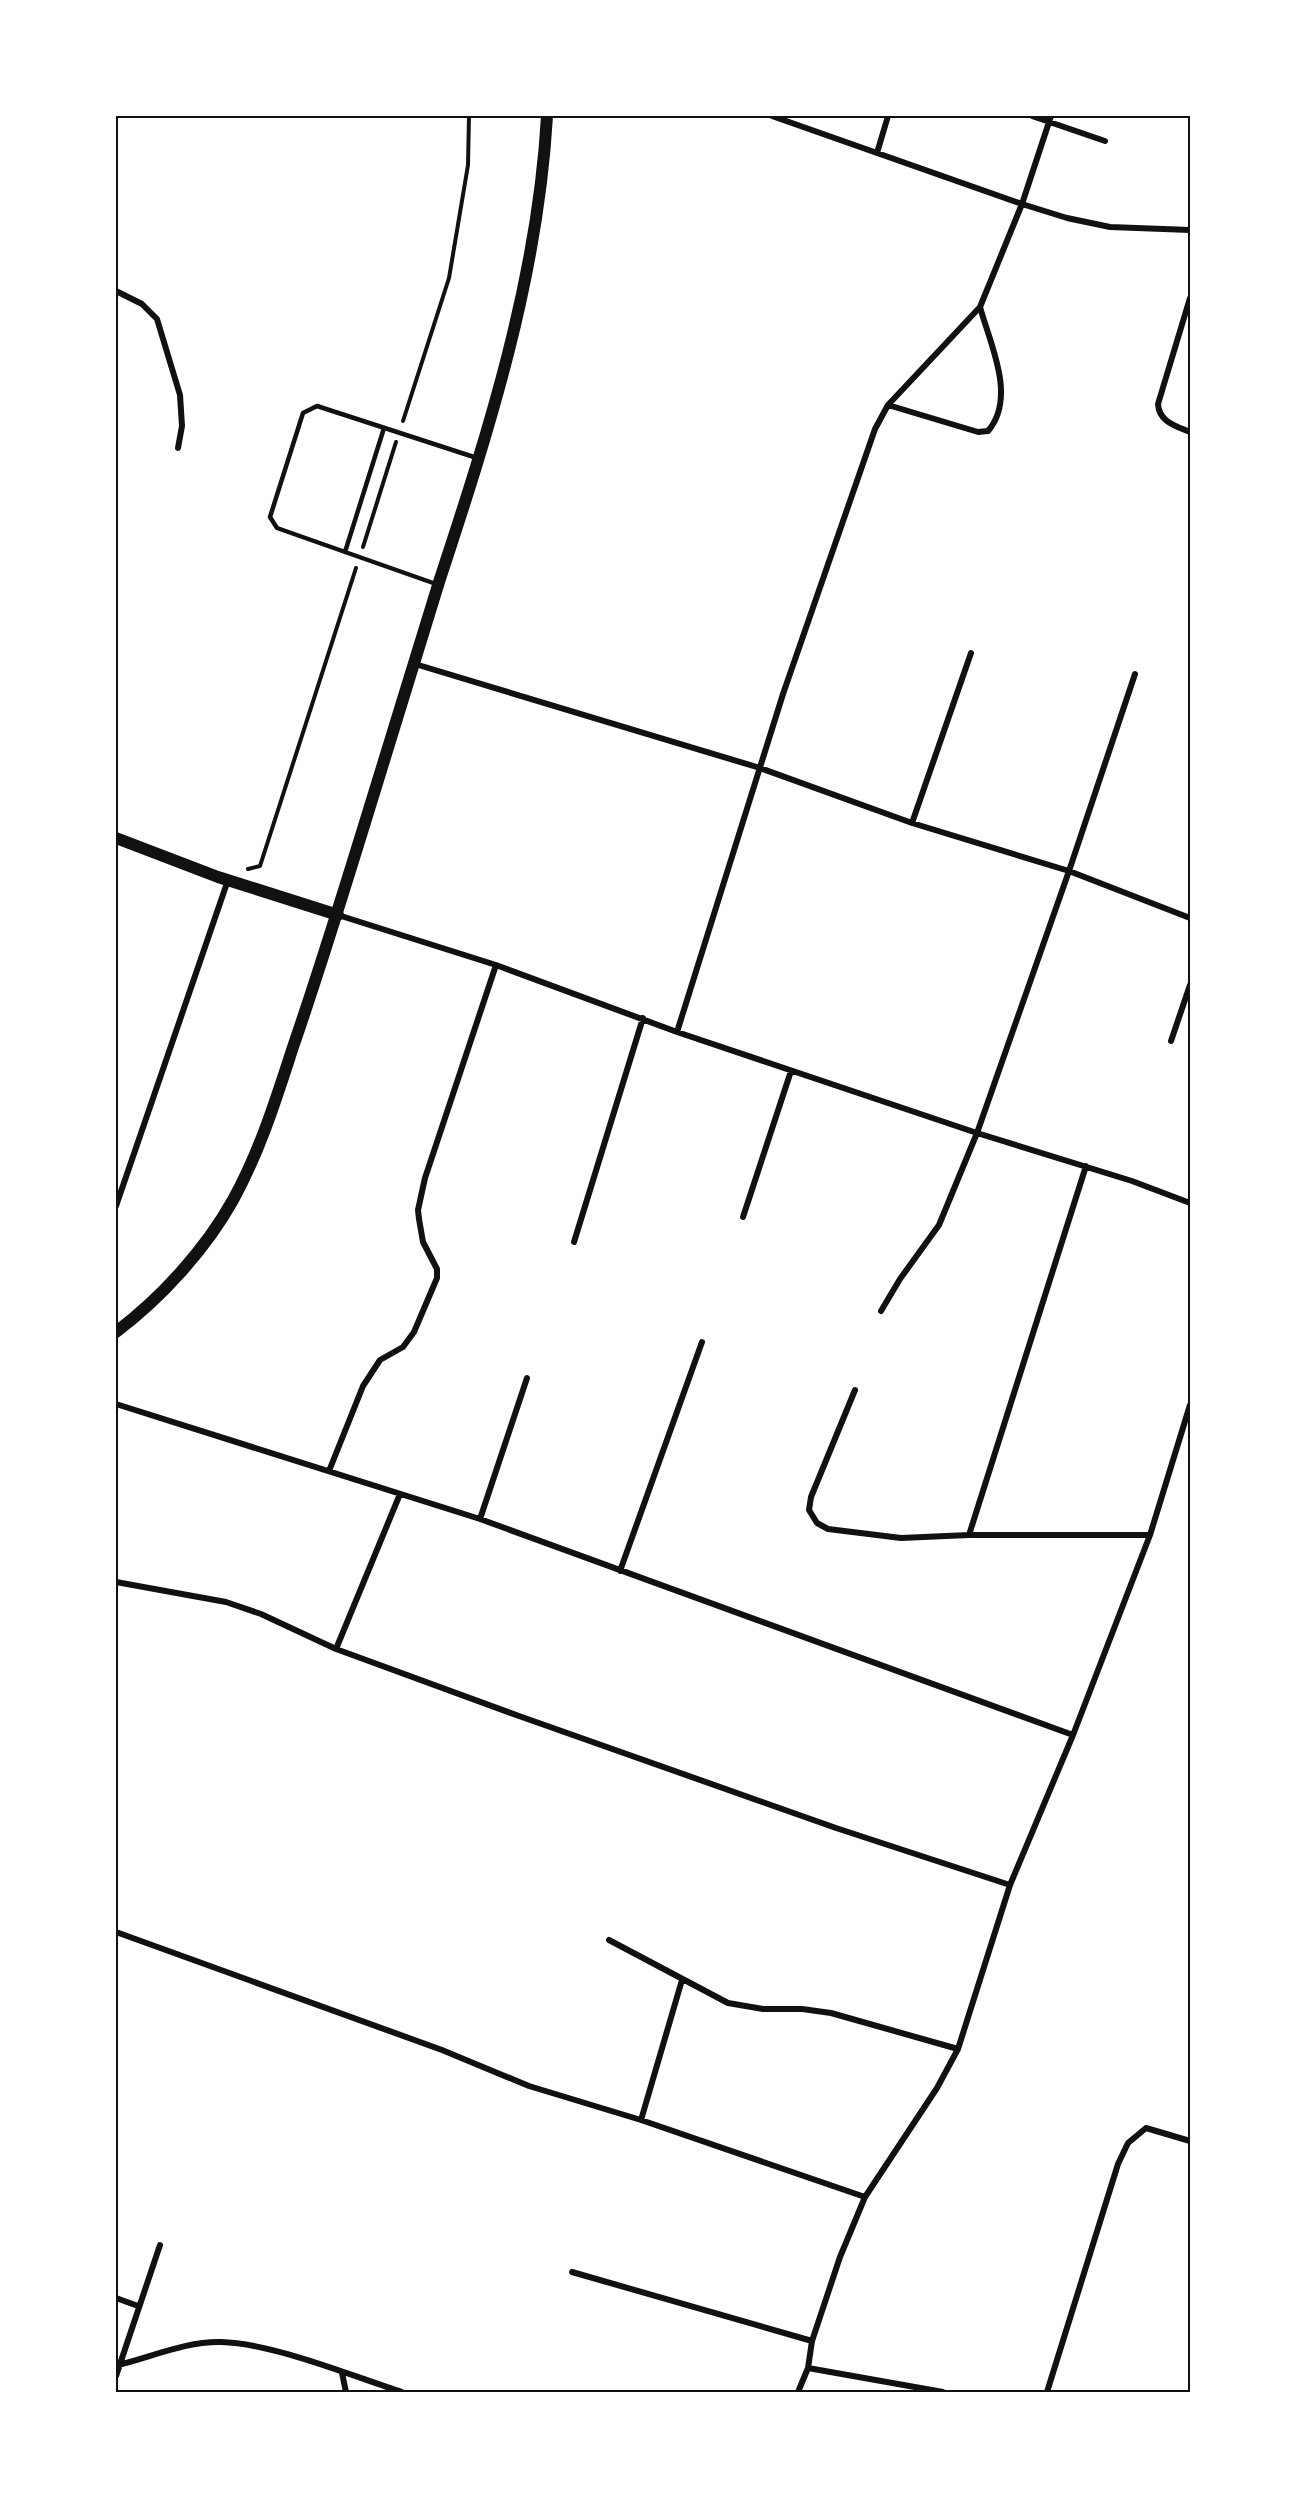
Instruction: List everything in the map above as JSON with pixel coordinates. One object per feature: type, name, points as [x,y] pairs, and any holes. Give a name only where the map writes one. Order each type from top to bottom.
[{"type":"main road","points":[[116,1332],[184,1268],[235,1195],[262,1138],[338,915],[438,585],[480,459],[517,324],[545,154],[547,116]]},
{"type":"main road","points":[[116,838],[223,878],[338,915]]},
{"type":"street","points":[[772,116],[1022,204],[1110,227],[1191,230]]},
{"type":"street","points":[[877,153],[888,116]]},
{"type":"street","points":[[1032,116],[1050,118],[1105,141]]},
{"type":"street","points":[[677,1032],[760,768],[865,457],[888,405],[980,307],[1022,204],[1050,118]]},
{"type":"street","points":[[116,291],[142,304],[158,318],[180,395],[182,426],[178,448]]},
{"type":"street","points":[[1191,298],[1158,404],[1161,416],[1191,432]]},
{"type":"street","points":[[888,405],[978,432],[988,431],[994,425],[1003,390],[980,307]]},
{"type":"street","points":[[912,823],[971,653]]},
{"type":"street","points":[[415,664],[760,768],[912,823],[1069,871],[1191,918]]},
{"type":"street","points":[[880,1311],[900,1279],[939,1226],[977,1133],[1135,674]]},
{"type":"street","points":[[116,1206],[223,878]]},
{"type":"street","points":[[338,915],[496,965],[677,1032],[977,1133],[1086,1166],[1191,1203]]},
{"type":"street","points":[[329,1471],[363,1386],[380,1360],[403,1347],[414,1332],[436,1278],[437,1269],[423,1242],[418,1210],[425,1178],[496,965]]},
{"type":"street","points":[[1171,1041],[1191,985]]},
{"type":"street","points":[[574,1242],[643,1018]]},
{"type":"street","points":[[743,1216],[791,1071]]},
{"type":"street","points":[[969,1535],[1086,1166]]},
{"type":"street","points":[[620,1571],[702,1342]]},
{"type":"street","points":[[480,1519],[527,1378]]},
{"type":"street","points":[[855,1390],[811,1497],[809,1510],[813,1518],[828,1528],[901,1538],[969,1535],[1150,1535]]},
{"type":"street","points":[[116,1404],[480,1519],[1073,1735]]},
{"type":"street","points":[[798,2392],[808,2368],[812,2341],[840,2257],[865,2197],[938,2088],[958,2049],[1010,1885],[1073,1735],[1150,1535],[1191,1405]]},
{"type":"street","points":[[336,1649],[400,1494]]},
{"type":"street","points":[[116,1582],[226,1602],[261,1614],[336,1649],[836,1828],[1010,1885]]},
{"type":"street","points":[[116,1932],[399,2034],[530,2086],[641,2120],[865,2197]]},
{"type":"street","points":[[609,1940],[716,1998],[738,2006],[831,2013],[958,2049]]},
{"type":"street","points":[[641,2120],[682,1980]]},
{"type":"street","points":[[1047,2392],[1098,2224],[1124,2150],[1134,2137],[1146,2128],[1191,2141]]},
{"type":"street","points":[[116,2376],[160,2246]]},
{"type":"street","points":[[572,2272],[812,2341]]},
{"type":"street","points":[[116,2298],[138,2306]]},
{"type":"street","points":[[118,2366],[198,2344],[221,2342],[257,2347],[402,2392]]},
{"type":"street","points":[[808,2368],[943,2392]]},
{"type":"street","points":[[342,2373],[346,2392]]},
{"type":"lane","points":[[438,585],[277,528],[270,517],[303,412],[317,406],[480,459]]},
{"type":"lane","points":[[345,552],[384,428]]},
{"type":"path","points":[[223,878],[260,866],[360,557],[449,278],[468,165],[469,116]]}]
